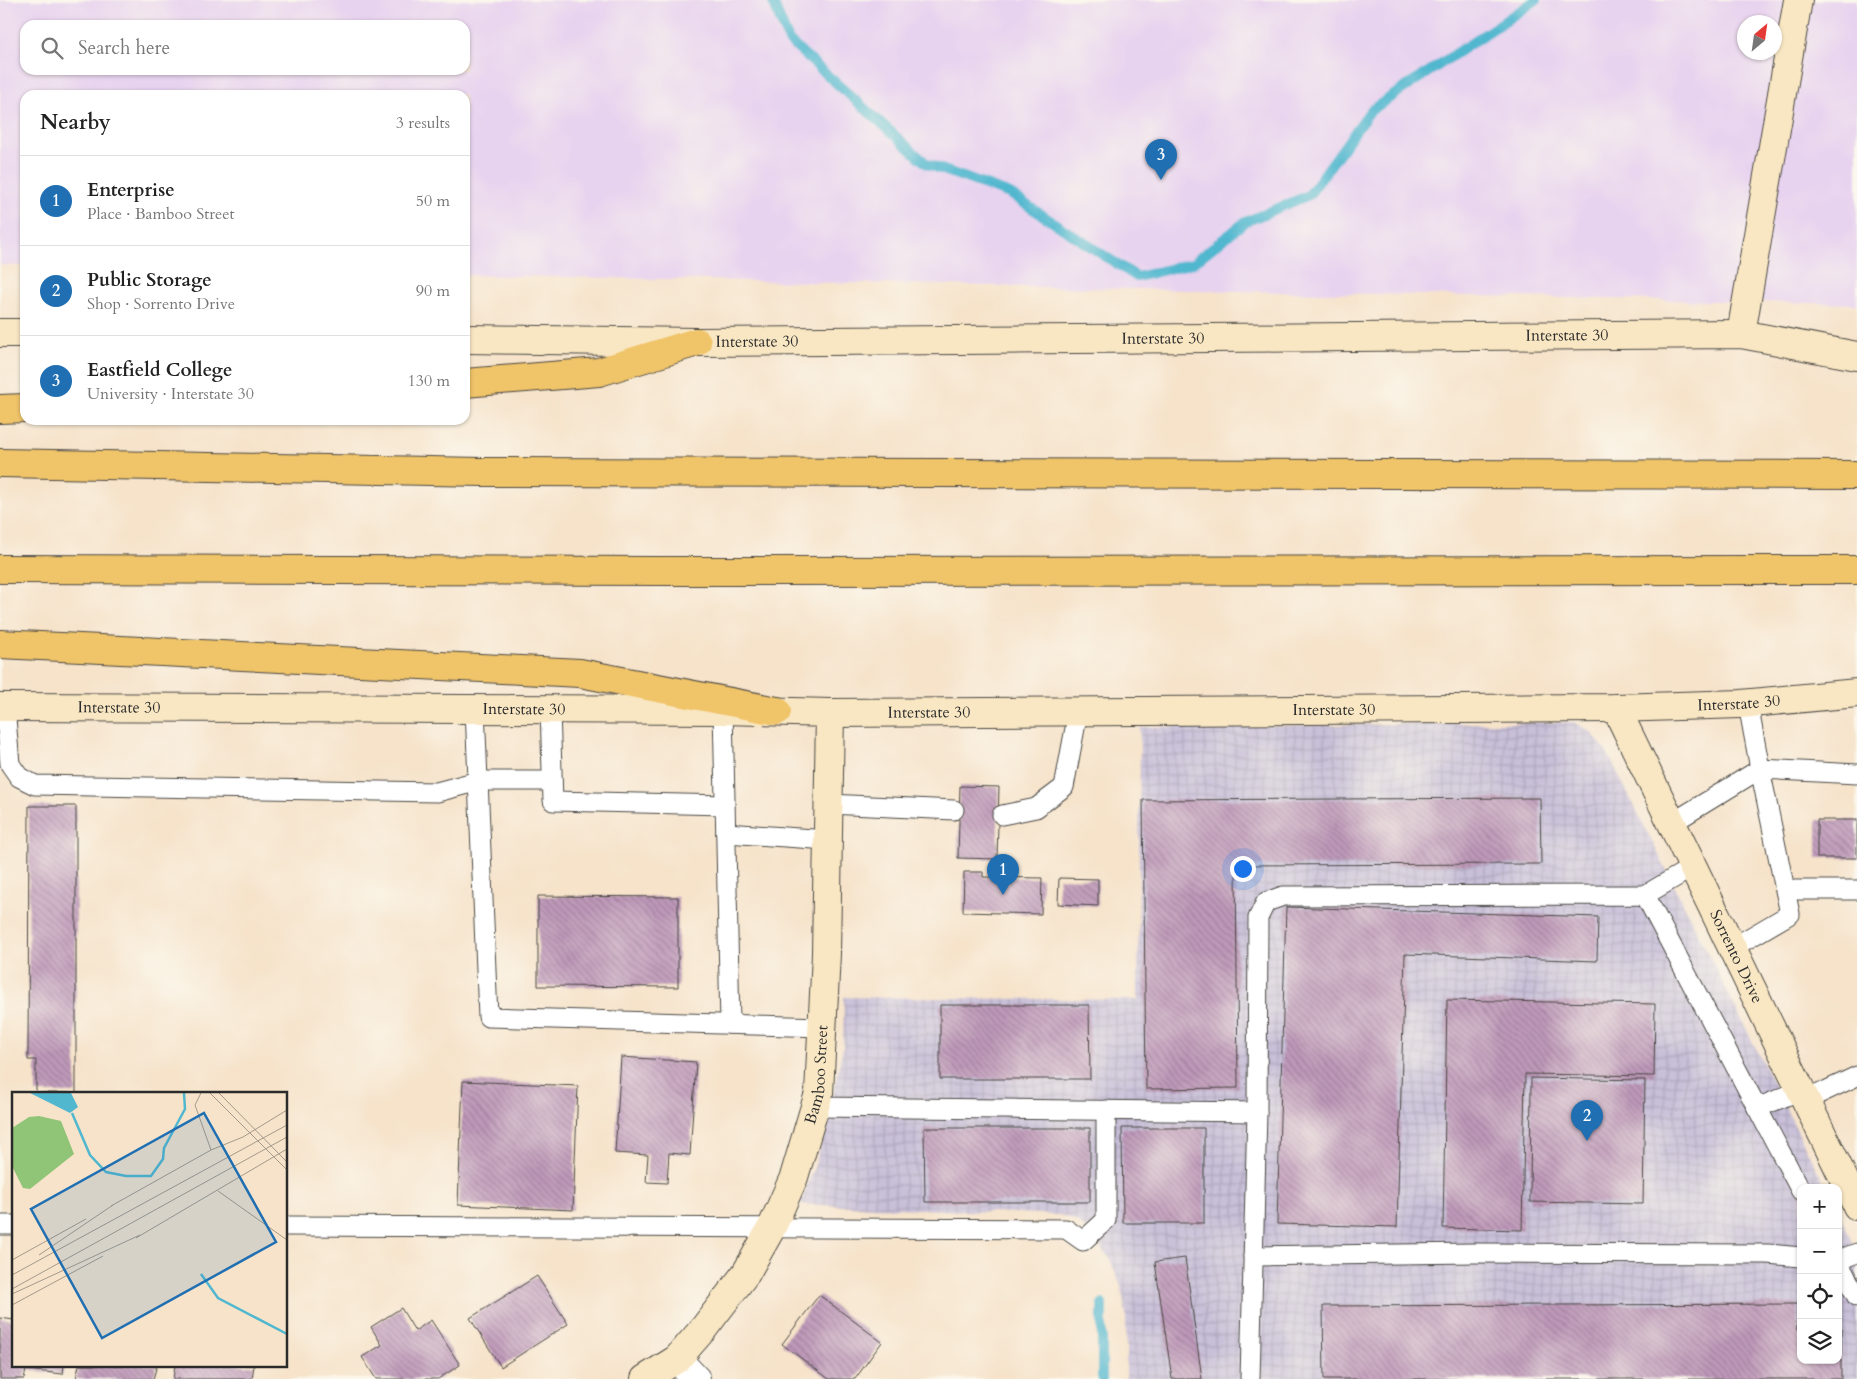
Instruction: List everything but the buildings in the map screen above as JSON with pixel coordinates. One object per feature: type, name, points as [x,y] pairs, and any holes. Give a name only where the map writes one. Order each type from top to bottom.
[{"type":"highway","points":[[470,382],[599,372],[697,342]]},
{"type":"highway","points":[[0,409],[20,408]]},
{"type":"highway","points":[[0,463],[483,472],[1857,475]]},
{"type":"highway","points":[[0,570],[1857,570]]},
{"type":"highway","points":[[0,644],[580,673],[777,711]]},
{"type":"main road","points":[[1741,334],[1798,0]]},
{"type":"main road","points":[[0,333],[20,333]]},
{"type":"main road","name":"Interstate 30","points":[[470,339],[697,342],[1741,334],[1857,356]]},
{"type":"main road","name":"Interstate 30","points":[[2,707],[723,710],[830,713],[1616,708],[1748,704],[1857,693]]},
{"type":"main road","name":"Sorrento Drive","points":[[1616,708],[1857,1206]]},
{"type":"main road","name":"Bamboo Street","points":[[646,1379],[677,1359],[704,1328],[746,1273],[772,1227],[794,1177],[819,1093],[826,954],[830,713]]},
{"type":"street","points":[[677,1359],[696,1379]]},
{"type":"lane","points":[[1732,948],[1790,914],[1748,704]]},
{"type":"lane","points":[[2,707],[10,764],[19,777],[35,785],[437,792],[478,781],[552,781]]},
{"type":"lane","points":[[475,709],[488,1016],[822,1027]]},
{"type":"lane","points":[[550,710],[553,801],[725,805]]},
{"type":"lane","points":[[723,710],[730,1024]]},
{"type":"lane","points":[[1002,815],[1036,808],[1064,787],[1078,712]]},
{"type":"lane","points":[[1672,823],[1760,769],[1857,774]]},
{"type":"lane","points":[[829,804],[954,810]]},
{"type":"lane","points":[[726,832],[828,840]]},
{"type":"lane","points":[[1250,1379],[1257,1112],[1258,918],[1266,902],[1282,896],[1645,895],[1693,867]]},
{"type":"lane","points":[[1785,890],[1857,890]]},
{"type":"lane","points":[[1645,895],[1798,1184]]},
{"type":"lane","points":[[1757,1108],[1803,1095],[1857,1076]]},
{"type":"lane","points":[[815,1107],[1257,1112]]},
{"type":"lane","points":[[288,1226],[1066,1229],[1083,1241],[1106,1220],[1106,1110]]},
{"type":"lane","points":[[1253,1256],[1475,1252],[1768,1254],[1797,1257]]},
{"type":"lane","points":[[1842,1260],[1857,1254]]},
{"type":"lane","points":[[1842,1269],[1857,1297]]},
{"type":"shaded area","points":[[0,0],[1857,0],[1857,304],[470,275],[470,90],[20,90],[20,266],[0,265]]},
{"type":"shaded area","points":[[1573,722],[1590,731],[1608,754],[1824,1184],[1797,1184],[1797,1364],[1842,1364],[1842,1220],[1857,1250],[1857,1379],[1126,1379],[1126,1314],[1121,1286],[1109,1257],[1079,1222],[1060,1215],[800,1204],[815,1165],[827,1123],[843,1047],[844,997],[1138,1000],[1140,727]]},
{"type":"waterway","points":[[772,0],[789,41],[927,164],[1010,194],[1137,277],[1193,263],[1245,222],[1309,195],[1370,111],[1536,0]]},
{"type":"waterway","points":[[1102,1304],[1102,1379]]},
{"type":"place","name":"Eastfield College","points":[[1161,180]]},
{"type":"place","name":"Enterprise","points":[[1003,895]]},
{"type":"place","name":"Public Storage","points":[[1587,1141]]}]
